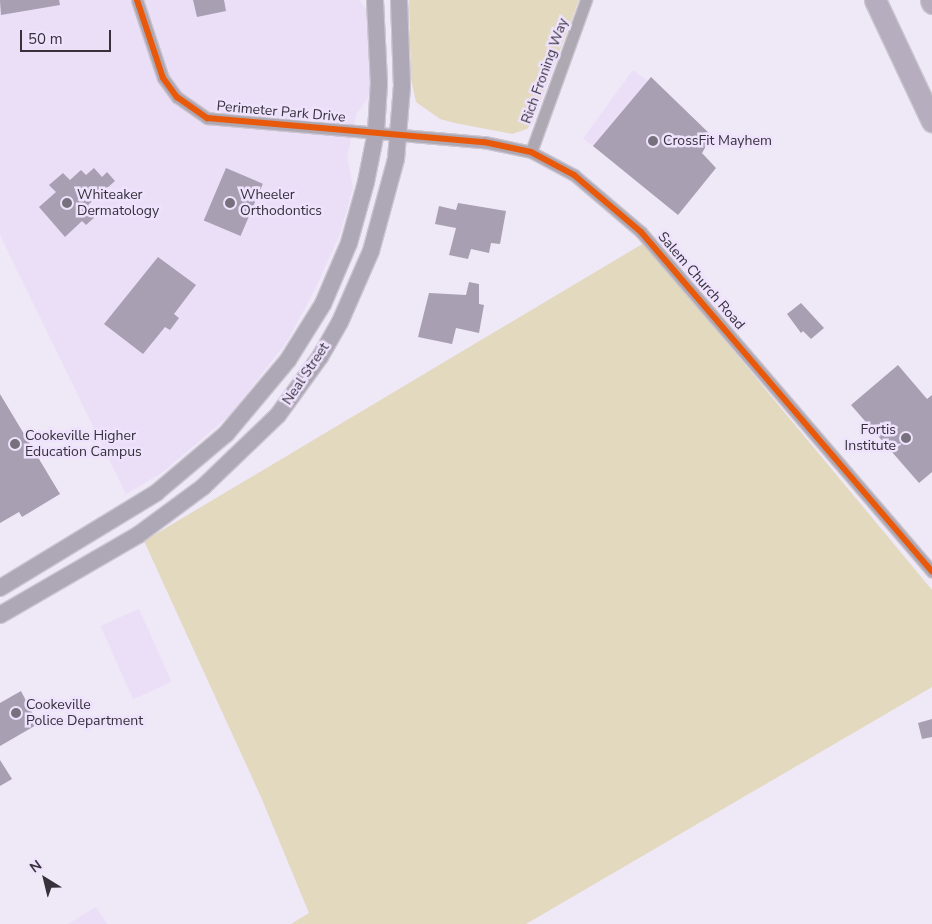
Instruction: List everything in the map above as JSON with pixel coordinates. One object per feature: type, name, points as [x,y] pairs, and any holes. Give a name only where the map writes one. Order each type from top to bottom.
[{"type":"highway","points":[[875,0],[932,121]]},
{"type":"main road","name":"Neal Street","points":[[0,588],[156,493],[226,434],[288,360],[323,304],[349,244],[376,132],[379,83],[375,0]]},
{"type":"main road","name":"Neal Street","points":[[0,615],[138,534],[203,487],[278,415],[308,375],[340,322],[371,251],[400,134],[403,38],[399,0]]},
{"type":"main road","points":[[288,360],[308,375]]},
{"type":"street","name":"Perimeter Park Drive","points":[[137,0],[163,78],[177,97],[207,118],[376,132]]},
{"type":"street","name":"Rich Froning Way","points":[[531,152],[586,0]]},
{"type":"street","name":"Salem Church Road","points":[[376,132],[484,142],[531,152],[574,175],[641,232],[932,571]]},
{"type":"shaded area","points":[[0,0],[359,0],[366,9],[371,83],[368,98],[356,115],[347,157],[353,188],[340,234],[315,289],[288,340],[230,415],[163,472],[126,494],[0,235]]},
{"type":"shaded area","points":[[409,0],[579,0],[533,122],[527,129],[512,134],[455,123],[440,119],[416,102],[411,79]]},
{"type":"shaded area","points":[[633,70],[648,81],[598,150],[583,139]]},
{"type":"shaded area","points":[[644,243],[932,590],[932,687],[526,924],[291,924],[309,913],[261,797],[144,541]]},
{"type":"shaded area","points":[[139,609],[172,682],[133,699],[101,626]]},
{"type":"shaded area","points":[[96,907],[107,924],[68,924]]},
{"type":"building","points":[[0,0],[59,0],[60,5],[1,15]]},
{"type":"building","points":[[193,0],[224,0],[226,11],[197,17]]},
{"type":"building","name":"CrossFit Mayhem","points":[[651,77],[712,136],[702,153],[716,168],[678,215],[593,146]]},
{"type":"building","name":"Whiteaker Dermatology","points":[[94,168],[102,177],[107,172],[115,181],[88,205],[97,215],[86,225],[82,221],[65,237],[39,207],[56,192],[49,185],[63,173],[70,180],[81,170],[86,175]]},
{"type":"building","name":"Wheeler Orthodontics","points":[[226,168],[263,184],[241,236],[204,220]]},
{"type":"building","points":[[458,203],[506,211],[500,244],[491,243],[489,253],[471,249],[468,259],[449,255],[456,228],[435,224],[439,206],[456,210]]},
{"type":"building","points":[[158,257],[196,285],[174,314],[179,318],[170,330],[165,327],[143,354],[104,324]]},
{"type":"building","points":[[469,282],[479,284],[479,304],[484,305],[479,333],[456,328],[452,344],[418,337],[429,293],[466,295]]},
{"type":"building","points":[[801,303],[824,328],[811,339],[803,331],[801,333],[787,314]]},
{"type":"building","name":"Fortis Institute","points":[[898,365],[927,399],[932,395],[932,472],[919,483],[851,405]]},
{"type":"building","name":"Cookeville Higher Education Campus","points":[[0,394],[60,494],[22,517],[19,512],[0,523]]},
{"type":"building","name":"Cookeville Police Department","points":[[21,691],[38,724],[0,746],[0,703]]},
{"type":"building","points":[[932,719],[932,737],[922,739],[918,723]]},
{"type":"building","points":[[0,760],[12,779],[0,786]]},
{"type":"cycle path","points":[[137,0],[163,78],[177,97],[207,118],[484,142],[531,152],[574,175],[641,232],[932,571]]},
{"type":"place","name":"CrossFit Mayhem","points":[[653,141]]},
{"type":"place","name":"Whiteaker Dermatology","points":[[67,203]]},
{"type":"place","name":"Wheeler Orthodontics","points":[[230,203]]},
{"type":"place","name":"Fortis Institute","points":[[906,438]]},
{"type":"place","name":"Cookeville Higher Education Campus","points":[[15,444]]},
{"type":"place","name":"Cookeville Police Department","points":[[16,713]]}]
